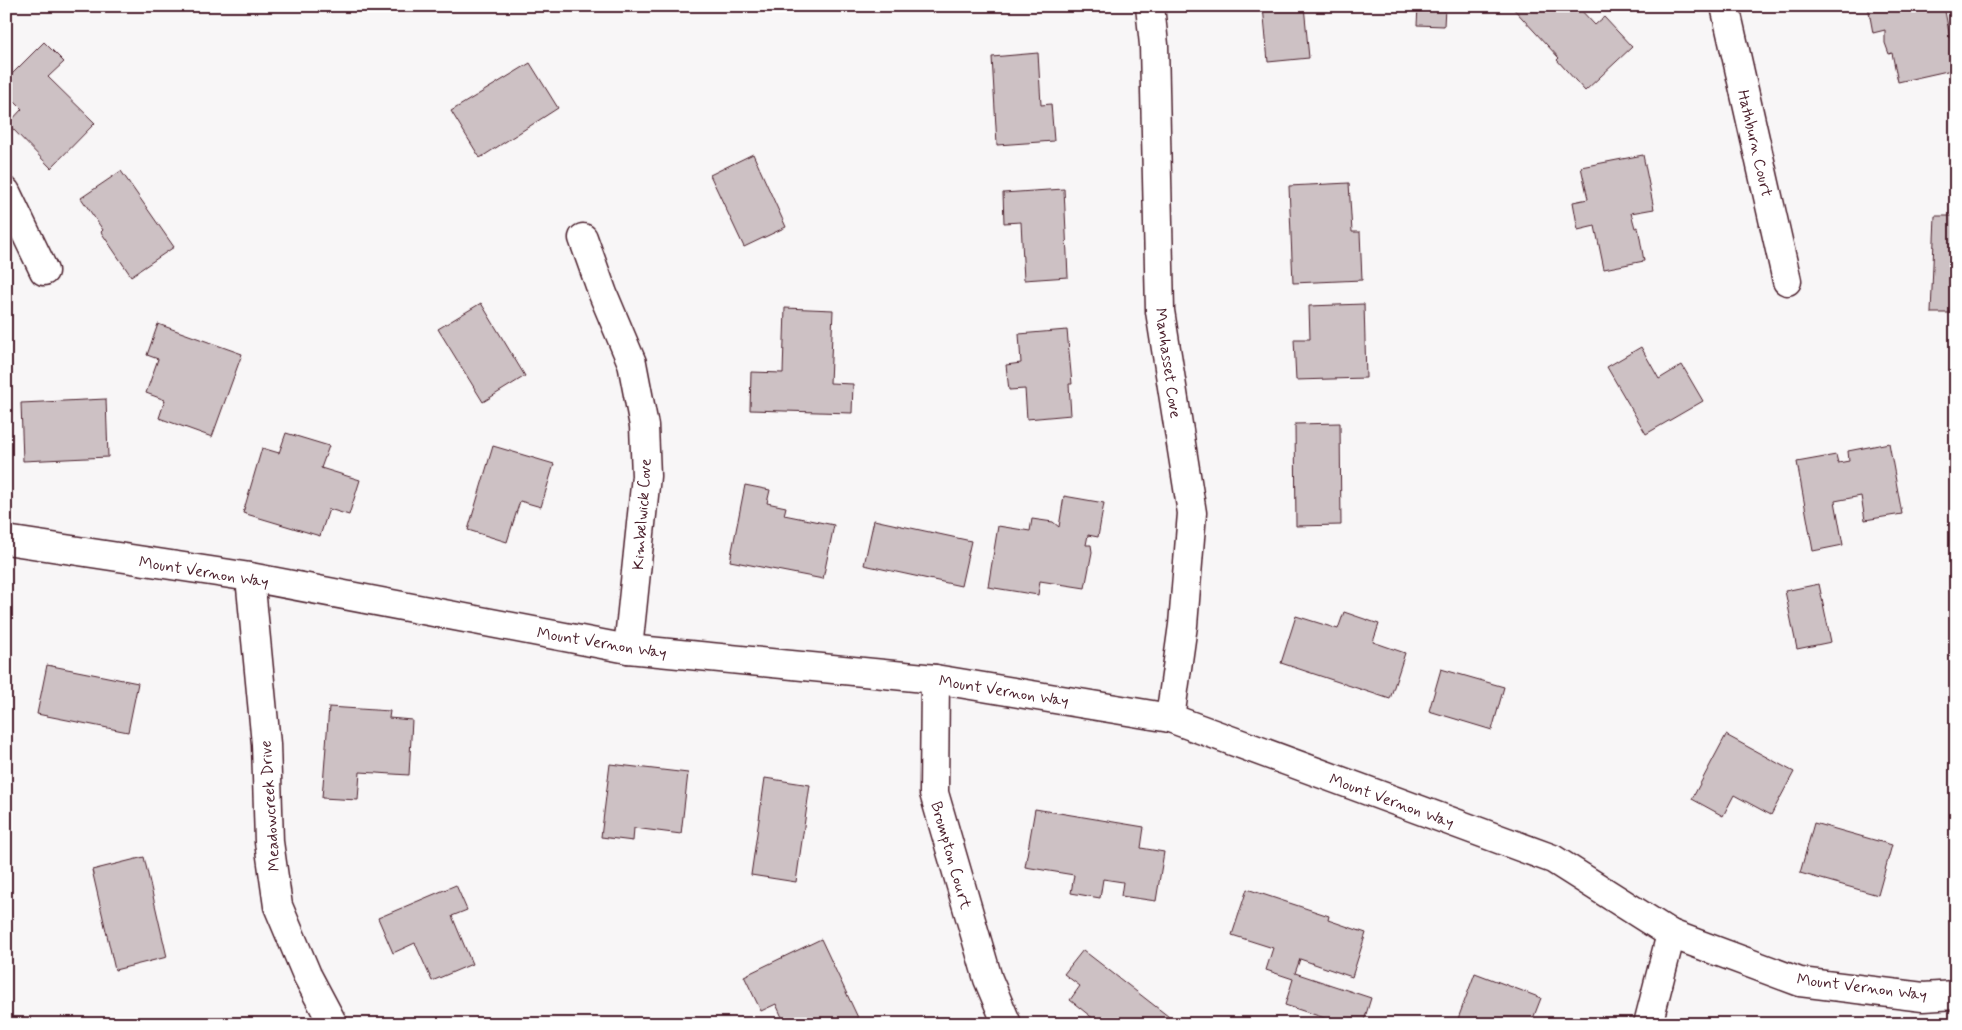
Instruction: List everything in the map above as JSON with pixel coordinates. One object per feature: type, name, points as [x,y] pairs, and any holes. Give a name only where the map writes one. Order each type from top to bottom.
[{"type":"street","name":"Manhasset Cove","points":[[1150,6],[1154,45],[1160,310],[1192,513],[1183,625],[1170,718]]},
{"type":"street","name":"Hathburn Court","points":[[1726,6],[1787,281]]},
{"type":"street","points":[[6,192],[44,271]]},
{"type":"street","name":"Kimbelwick Cove","points":[[583,238],[603,294],[632,363],[644,426],[646,476],[628,649]]},
{"type":"street","name":"Mount Vernon Way","points":[[6,540],[250,577],[628,649],[935,679],[1170,718],[1553,859],[1672,934],[1800,982],[1923,996],[1956,995]]},
{"type":"street","name":"Meadowcreek Drive","points":[[250,577],[266,744],[269,842],[278,906],[307,976],[333,1024]]},
{"type":"street","name":"Brompton Court","points":[[935,679],[934,793],[988,979],[1007,1024]]},
{"type":"street","points":[[1648,1024],[1672,934]]},
{"type":"building","points":[[1263,6],[1304,6],[1309,58],[1268,62]]},
{"type":"building","points":[[1418,6],[1475,6],[1475,8],[1445,7],[1444,26],[1417,25]]},
{"type":"building","points":[[1511,6],[1577,6],[1595,25],[1604,17],[1632,47],[1585,91],[1557,60],[1559,58]]},
{"type":"building","points":[[1868,6],[1944,6],[1956,69],[1898,82],[1892,53],[1889,54],[1885,43],[1885,30],[1873,33]]},
{"type":"building","points":[[44,42],[64,62],[48,77],[95,123],[51,168],[8,124],[22,109],[6,93],[6,80]]},
{"type":"building","points":[[1038,53],[1041,105],[1051,104],[1054,141],[997,145],[992,57]]},
{"type":"building","points":[[530,63],[558,108],[480,158],[451,111]]},
{"type":"building","points":[[753,154],[786,227],[744,247],[710,175]]},
{"type":"building","points":[[1643,155],[1654,209],[1631,213],[1635,228],[1638,227],[1644,261],[1604,269],[1595,226],[1578,230],[1573,202],[1588,199],[1581,167]]},
{"type":"building","points":[[121,171],[174,247],[131,276],[101,232],[103,230],[81,198]]},
{"type":"building","points":[[1349,183],[1352,232],[1360,232],[1362,280],[1293,283],[1289,186]]},
{"type":"building","points":[[1064,189],[1068,277],[1024,280],[1021,222],[1004,223],[1003,193]]},
{"type":"building","points":[[1935,216],[1956,216],[1956,313],[1931,313]]},
{"type":"building","points":[[481,303],[525,376],[483,402],[438,329]]},
{"type":"building","points":[[1364,304],[1366,378],[1296,380],[1294,339],[1310,339],[1309,306]]},
{"type":"building","points":[[785,308],[833,310],[830,383],[853,384],[852,413],[750,410],[751,372],[783,373]]},
{"type":"building","points":[[158,324],[242,354],[212,437],[159,418],[165,400],[146,393],[158,359],[147,355]]},
{"type":"building","points":[[1067,330],[1072,384],[1069,384],[1071,415],[1027,419],[1025,389],[1009,390],[1006,365],[1021,363],[1019,334]]},
{"type":"building","points":[[1641,347],[1659,379],[1682,365],[1703,401],[1646,434],[1607,367]]},
{"type":"building","points":[[106,399],[108,457],[23,461],[21,403]]},
{"type":"building","points":[[1340,423],[1341,525],[1296,526],[1295,424]]},
{"type":"building","points":[[286,433],[329,446],[321,468],[360,480],[349,515],[329,509],[320,536],[243,513],[262,448],[279,453]]},
{"type":"building","points":[[1889,443],[1902,514],[1865,520],[1861,496],[1835,501],[1843,545],[1813,551],[1797,462],[1836,455],[1838,463],[1849,461],[1848,451]]},
{"type":"building","points":[[493,446],[554,464],[541,507],[520,501],[507,542],[468,530]]},
{"type":"building","points":[[745,485],[770,490],[767,503],[786,507],[784,515],[834,525],[823,579],[730,561]]},
{"type":"building","points":[[1064,496],[1104,503],[1098,537],[1088,535],[1086,545],[1091,545],[1092,552],[1085,588],[1040,581],[1038,595],[988,587],[998,526],[1030,531],[1032,519],[1053,522],[1059,527]]},
{"type":"building","points":[[874,520],[971,541],[961,586],[864,565]]},
{"type":"building","points":[[1819,584],[1831,642],[1797,649],[1785,591]]},
{"type":"building","points":[[1344,612],[1379,624],[1373,642],[1405,653],[1390,699],[1281,663],[1296,616],[1338,629]]},
{"type":"building","points":[[47,665],[138,683],[128,732],[37,714]]},
{"type":"building","points":[[1441,669],[1504,687],[1492,730],[1429,711]]},
{"type":"building","points":[[329,707],[390,711],[389,718],[412,720],[409,775],[360,772],[358,800],[322,798]]},
{"type":"building","points":[[1726,735],[1794,772],[1771,815],[1734,795],[1723,816],[1692,799]]},
{"type":"building","points":[[610,764],[688,773],[681,834],[634,828],[633,841],[601,837]]},
{"type":"building","points":[[765,778],[810,785],[796,882],[751,875]]},
{"type":"building","points":[[1035,809],[1144,827],[1141,848],[1164,852],[1156,901],[1121,896],[1123,882],[1103,879],[1100,898],[1071,893],[1074,875],[1025,867]]},
{"type":"building","points":[[1814,823],[1892,845],[1878,895],[1800,873]]},
{"type":"building","points":[[144,857],[167,957],[115,970],[92,870]]},
{"type":"building","points":[[456,885],[467,910],[452,916],[472,964],[432,981],[415,943],[393,953],[378,918]]},
{"type":"building","points":[[1247,889],[1329,916],[1328,920],[1366,933],[1352,977],[1300,959],[1295,973],[1371,998],[1363,1024],[1343,1024],[1285,1005],[1293,979],[1266,970],[1273,948],[1232,935]]},
{"type":"building","points":[[821,939],[861,1024],[785,1024],[776,1004],[761,1011],[744,976]]},
{"type":"building","points":[[1083,950],[1173,1020],[1171,1024],[1100,1024],[1070,1000],[1080,986],[1064,974]]},
{"type":"building","points":[[1475,973],[1541,998],[1531,1024],[1456,1024]]}]
